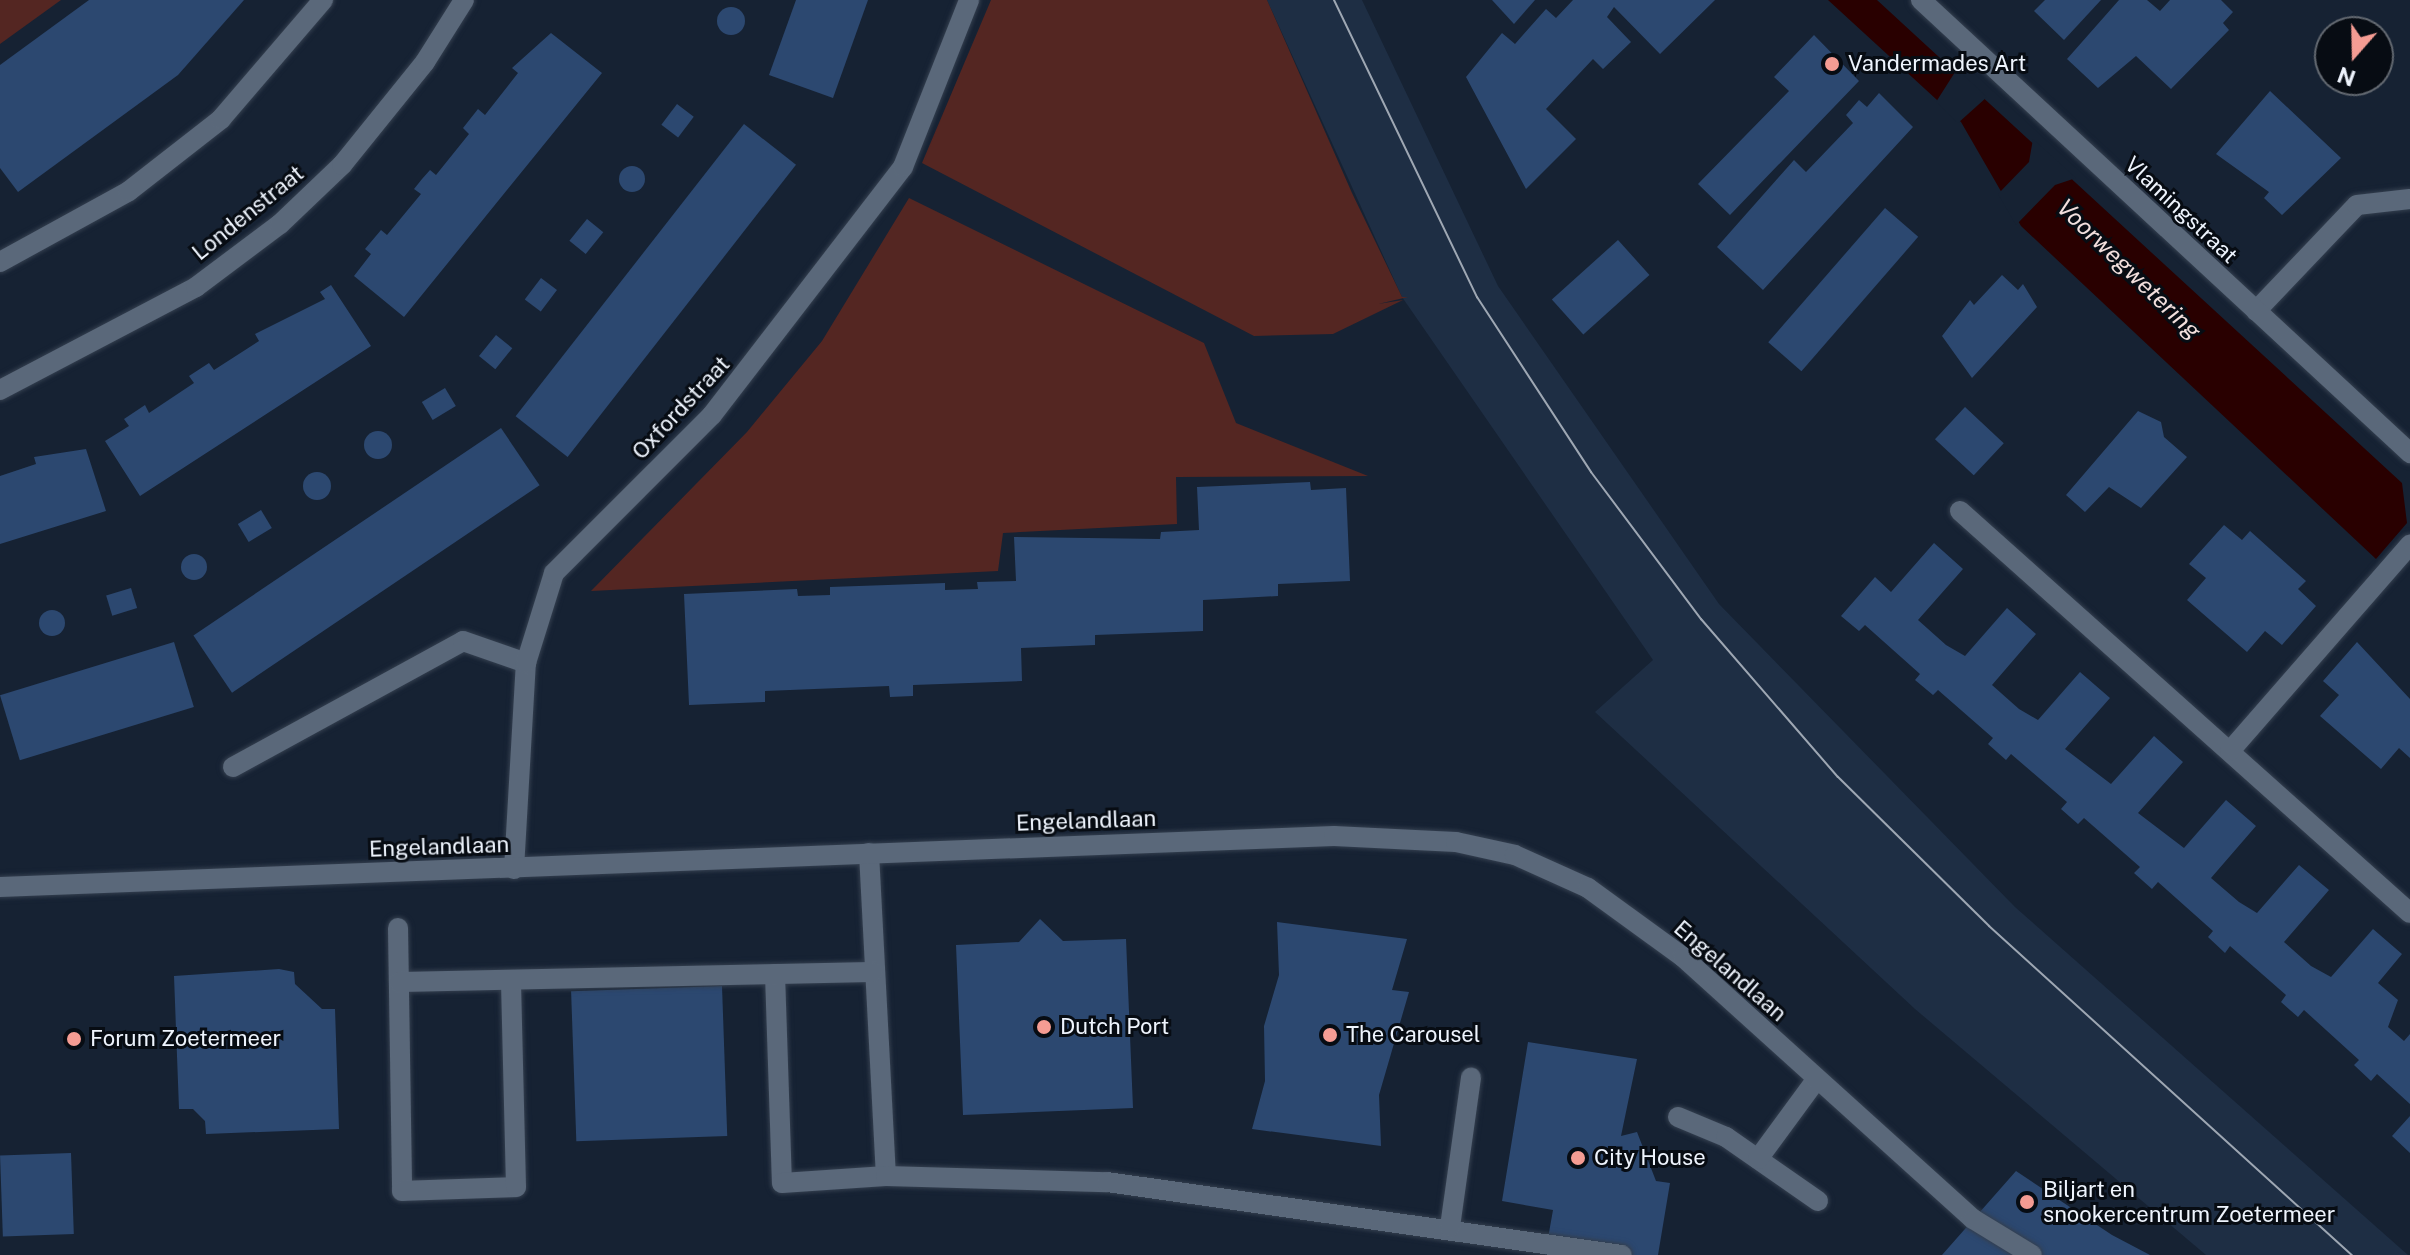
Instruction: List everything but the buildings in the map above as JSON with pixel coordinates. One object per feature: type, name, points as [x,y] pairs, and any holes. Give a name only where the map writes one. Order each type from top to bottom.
[{"type":"street","points":[[0,262],[129,191],[221,119],[323,0]]},
{"type":"street","name":"Londenstraat","points":[[0,390],[196,287],[280,224],[342,165],[425,62],[464,0]]},
{"type":"street","name":"Oxfordstraat","points":[[514,869],[526,663],[554,573],[712,415],[903,167],[969,0]]},
{"type":"street","name":"Vlamingstraat","points":[[1921,0],[2410,453]]},
{"type":"street","points":[[2256,311],[2357,205],[2410,199]]},
{"type":"street","points":[[1960,511],[2410,913]]},
{"type":"street","points":[[2230,751],[2410,545]]},
{"type":"street","points":[[233,767],[463,641],[526,663]]},
{"type":"street","name":"Engelandlaan","points":[[0,887],[1404,835],[1515,855],[1588,888],[1683,957],[1973,1219],[2032,1255]]},
{"type":"street","points":[[869,853],[886,1176]]},
{"type":"street","points":[[398,928],[402,1191],[516,1187],[511,980]]},
{"type":"street","points":[[399,982],[873,972]]},
{"type":"street","points":[[775,974],[782,1183],[886,1176],[1107,1182],[1450,1227],[1622,1255]]},
{"type":"street","points":[[1450,1227],[1471,1077]]},
{"type":"street","points":[[1758,1159],[1816,1080]]},
{"type":"street","points":[[1678,1117],[1758,1159],[1818,1201]]},
{"type":"shaded area","points":[[0,0],[61,0],[0,44]]},
{"type":"shaded area","points":[[991,0],[1267,0],[1352,193],[1402,297],[1408,297],[1378,304],[1403,300],[1333,334],[1254,336],[922,163]]},
{"type":"shaded area","points":[[1267,0],[1362,0],[1498,286],[1719,604],[2015,907],[2408,1255],[2206,1255],[1915,1009],[1595,712],[1653,660],[1402,297]]},
{"type":"shaded area","points":[[909,198],[1204,343],[1236,423],[1368,476],[1176,477],[1177,524],[1003,533],[998,571],[591,591],[747,432],[822,341]]},
{"type":"water","name":"Voorwegwetering","points":[[1828,0],[1877,0],[2402,483],[2407,523],[2376,559],[2021,226],[1961,122]]},
{"type":"pier","points":[[1957,69],[1987,97],[1958,123],[1936,102]]},
{"type":"pier","points":[[2033,139],[2076,178],[2055,185],[2016,225],[1998,194],[2029,162]]},
{"type":"tram line","points":[[1334,0],[1477,297],[1591,472],[1701,619],[1838,777],[1989,926],[2352,1255]]},
{"type":"place","name":"Vandermades Art","points":[[1832,64]]},
{"type":"place","name":"Dutch Port","points":[[1044,1027]]},
{"type":"place","name":"The Carousel","points":[[1330,1035]]},
{"type":"place","name":"Forum Zoetermeer","points":[[74,1039]]},
{"type":"place","name":"City House","points":[[1578,1158]]},
{"type":"place","name":"Biljart en snookercentrum Zoetermeer","points":[[2027,1202]]}]
